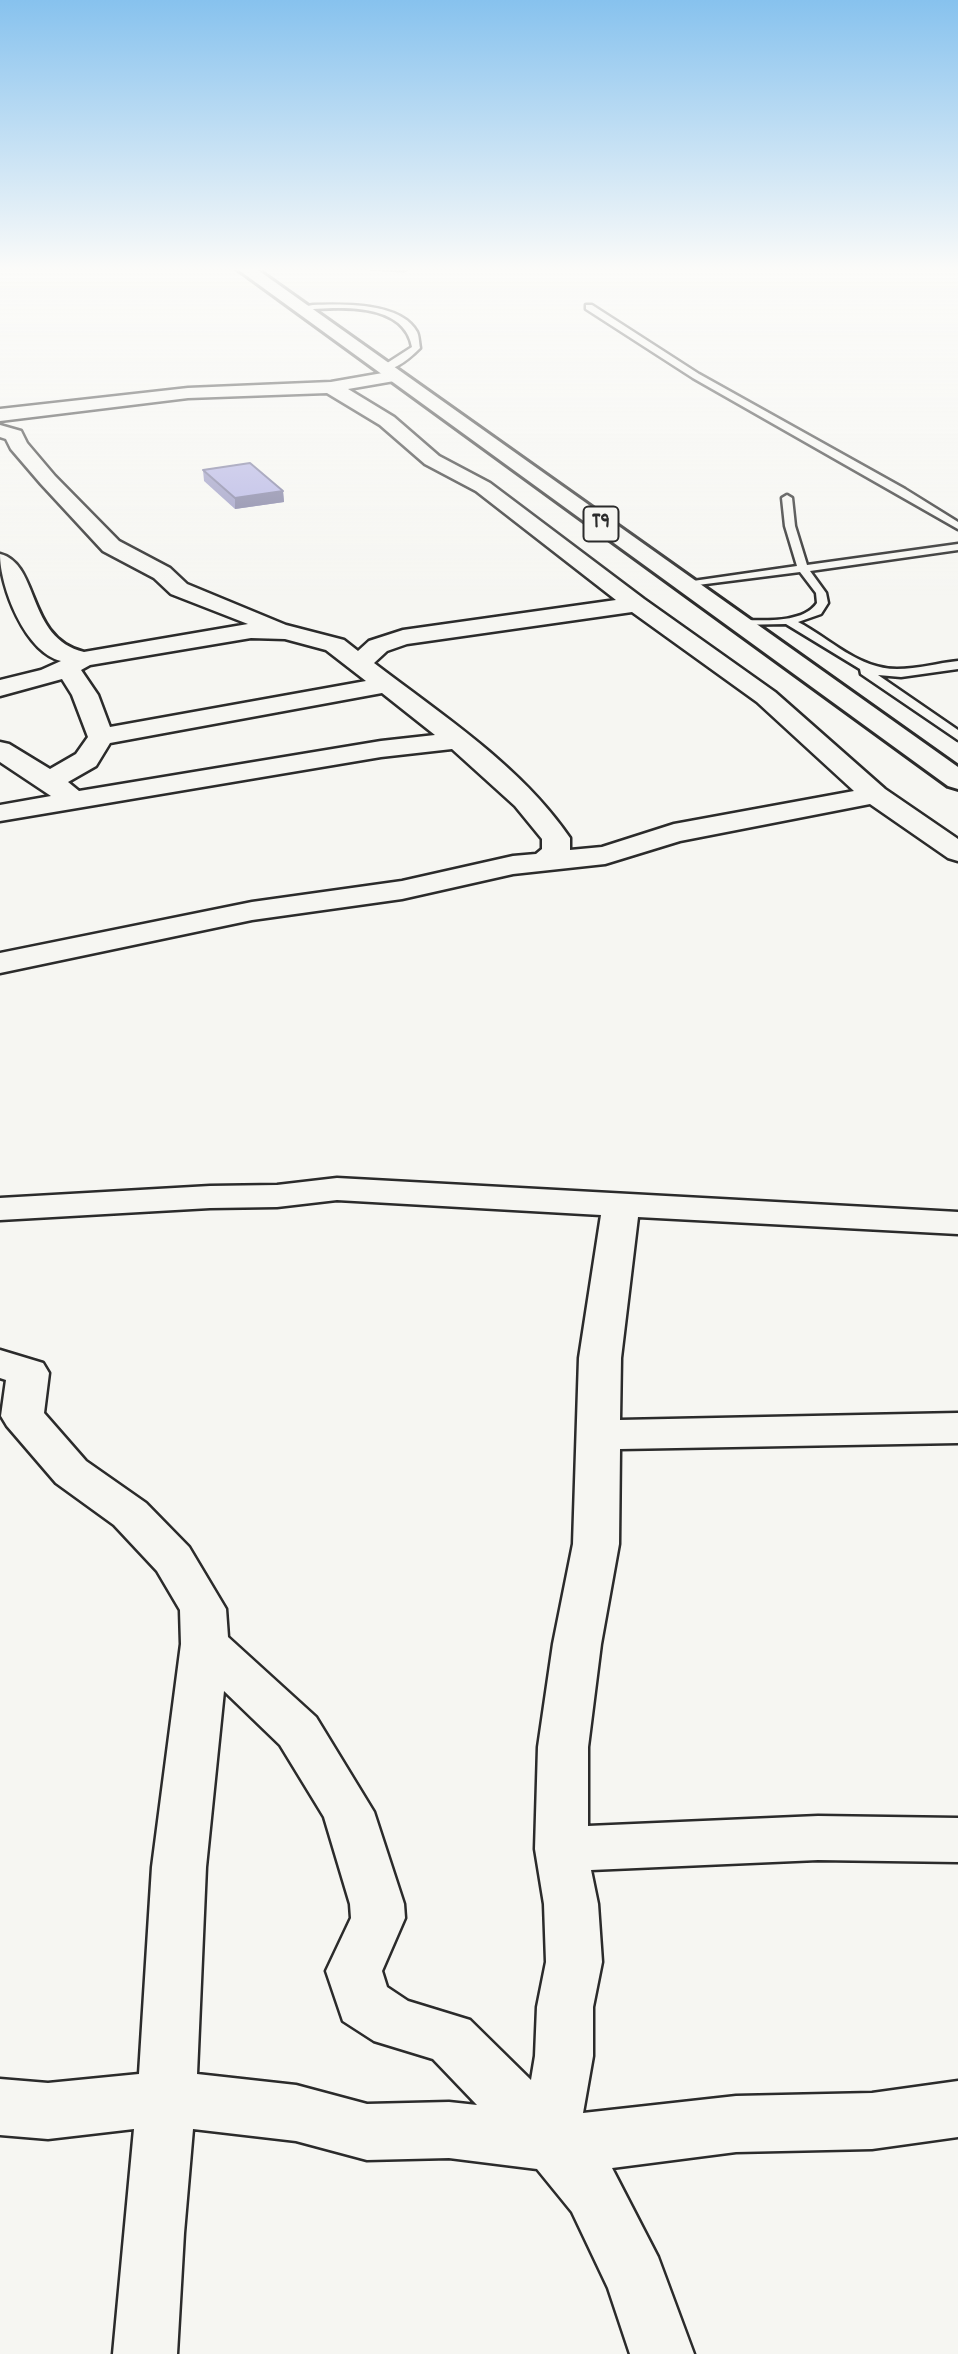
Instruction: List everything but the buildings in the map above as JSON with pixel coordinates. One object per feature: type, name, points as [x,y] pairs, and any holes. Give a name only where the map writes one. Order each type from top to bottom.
[{"type":"highway","name":"T9","points":[[397,378],[958,780]]},
{"type":"street","points":[[0,415],[188,393],[331,387],[366,378]]},
{"type":"street","points":[[331,387],[387,421],[432,460],[483,487],[636,604],[766,697],[875,795],[958,852]]},
{"type":"street","points":[[0,431],[14,435],[18,445],[48,480],[111,546],[162,573],[179,589],[286,632],[335,645],[458,740],[524,800],[550,828],[558,846],[545,861]]},
{"type":"street","points":[[0,561],[15,579],[36,634],[51,650],[76,663],[85,695],[102,737]]},
{"type":"street","points":[[335,645],[636,604]]},
{"type":"street","points":[[0,688],[76,663],[218,635],[251,631],[286,632]]},
{"type":"street","points":[[360,663],[378,646],[403,637]]},
{"type":"street","points":[[50,781],[86,760],[102,737],[386,685]]},
{"type":"street","points":[[0,813],[380,749],[458,740]]},
{"type":"street","points":[[0,750],[50,781],[73,800]]},
{"type":"street","points":[[0,963],[214,918],[375,895],[474,872],[605,855],[674,833],[875,795]]},
{"type":"street","points":[[0,1209],[210,1197],[277,1196],[337,1189],[752,1210],[861,1221],[958,1223]]},
{"type":"street","points":[[553,2143],[554,2105],[564,2056],[565,2007],[574,1962],[571,1904],[561,1849],[563,1747],[576,1644],[596,1544],[600,1357],[621,1205]]},
{"type":"street","points":[[0,1364],[28,1373],[22,1416],[71,1472],[130,1514],[173,1559],[203,1609],[205,1644],[179,1867],[167,2098],[153,2233],[145,2354]]},
{"type":"street","points":[[597,1435],[958,1428]]},
{"type":"street","points":[[205,1644],[298,1731],[348,1812],[379,1918],[354,1971],[363,2003],[394,2023],[450,2038],[553,2143],[593,2191],[636,2280],[662,2354]]},
{"type":"street","points":[[561,1849],[818,1838],[958,1840]]},
{"type":"street","points":[[0,2107],[48,2111],[167,2098],[296,2113],[367,2132],[449,2130],[553,2143],[607,2140],[736,2124],[872,2121],[958,2109]]},
{"type":"lane","points":[[700,378],[902,491],[958,526]]},
{"type":"lane","points":[[740,623],[788,621],[810,615],[823,602],[821,593],[806,576],[788,525],[787,498]]},
{"type":"lane","points":[[687,585],[958,547]]},
{"type":"lane","points":[[788,621],[804,628],[958,736]]},
{"type":"lane","points":[[860,667],[892,673],[958,665]]}]
